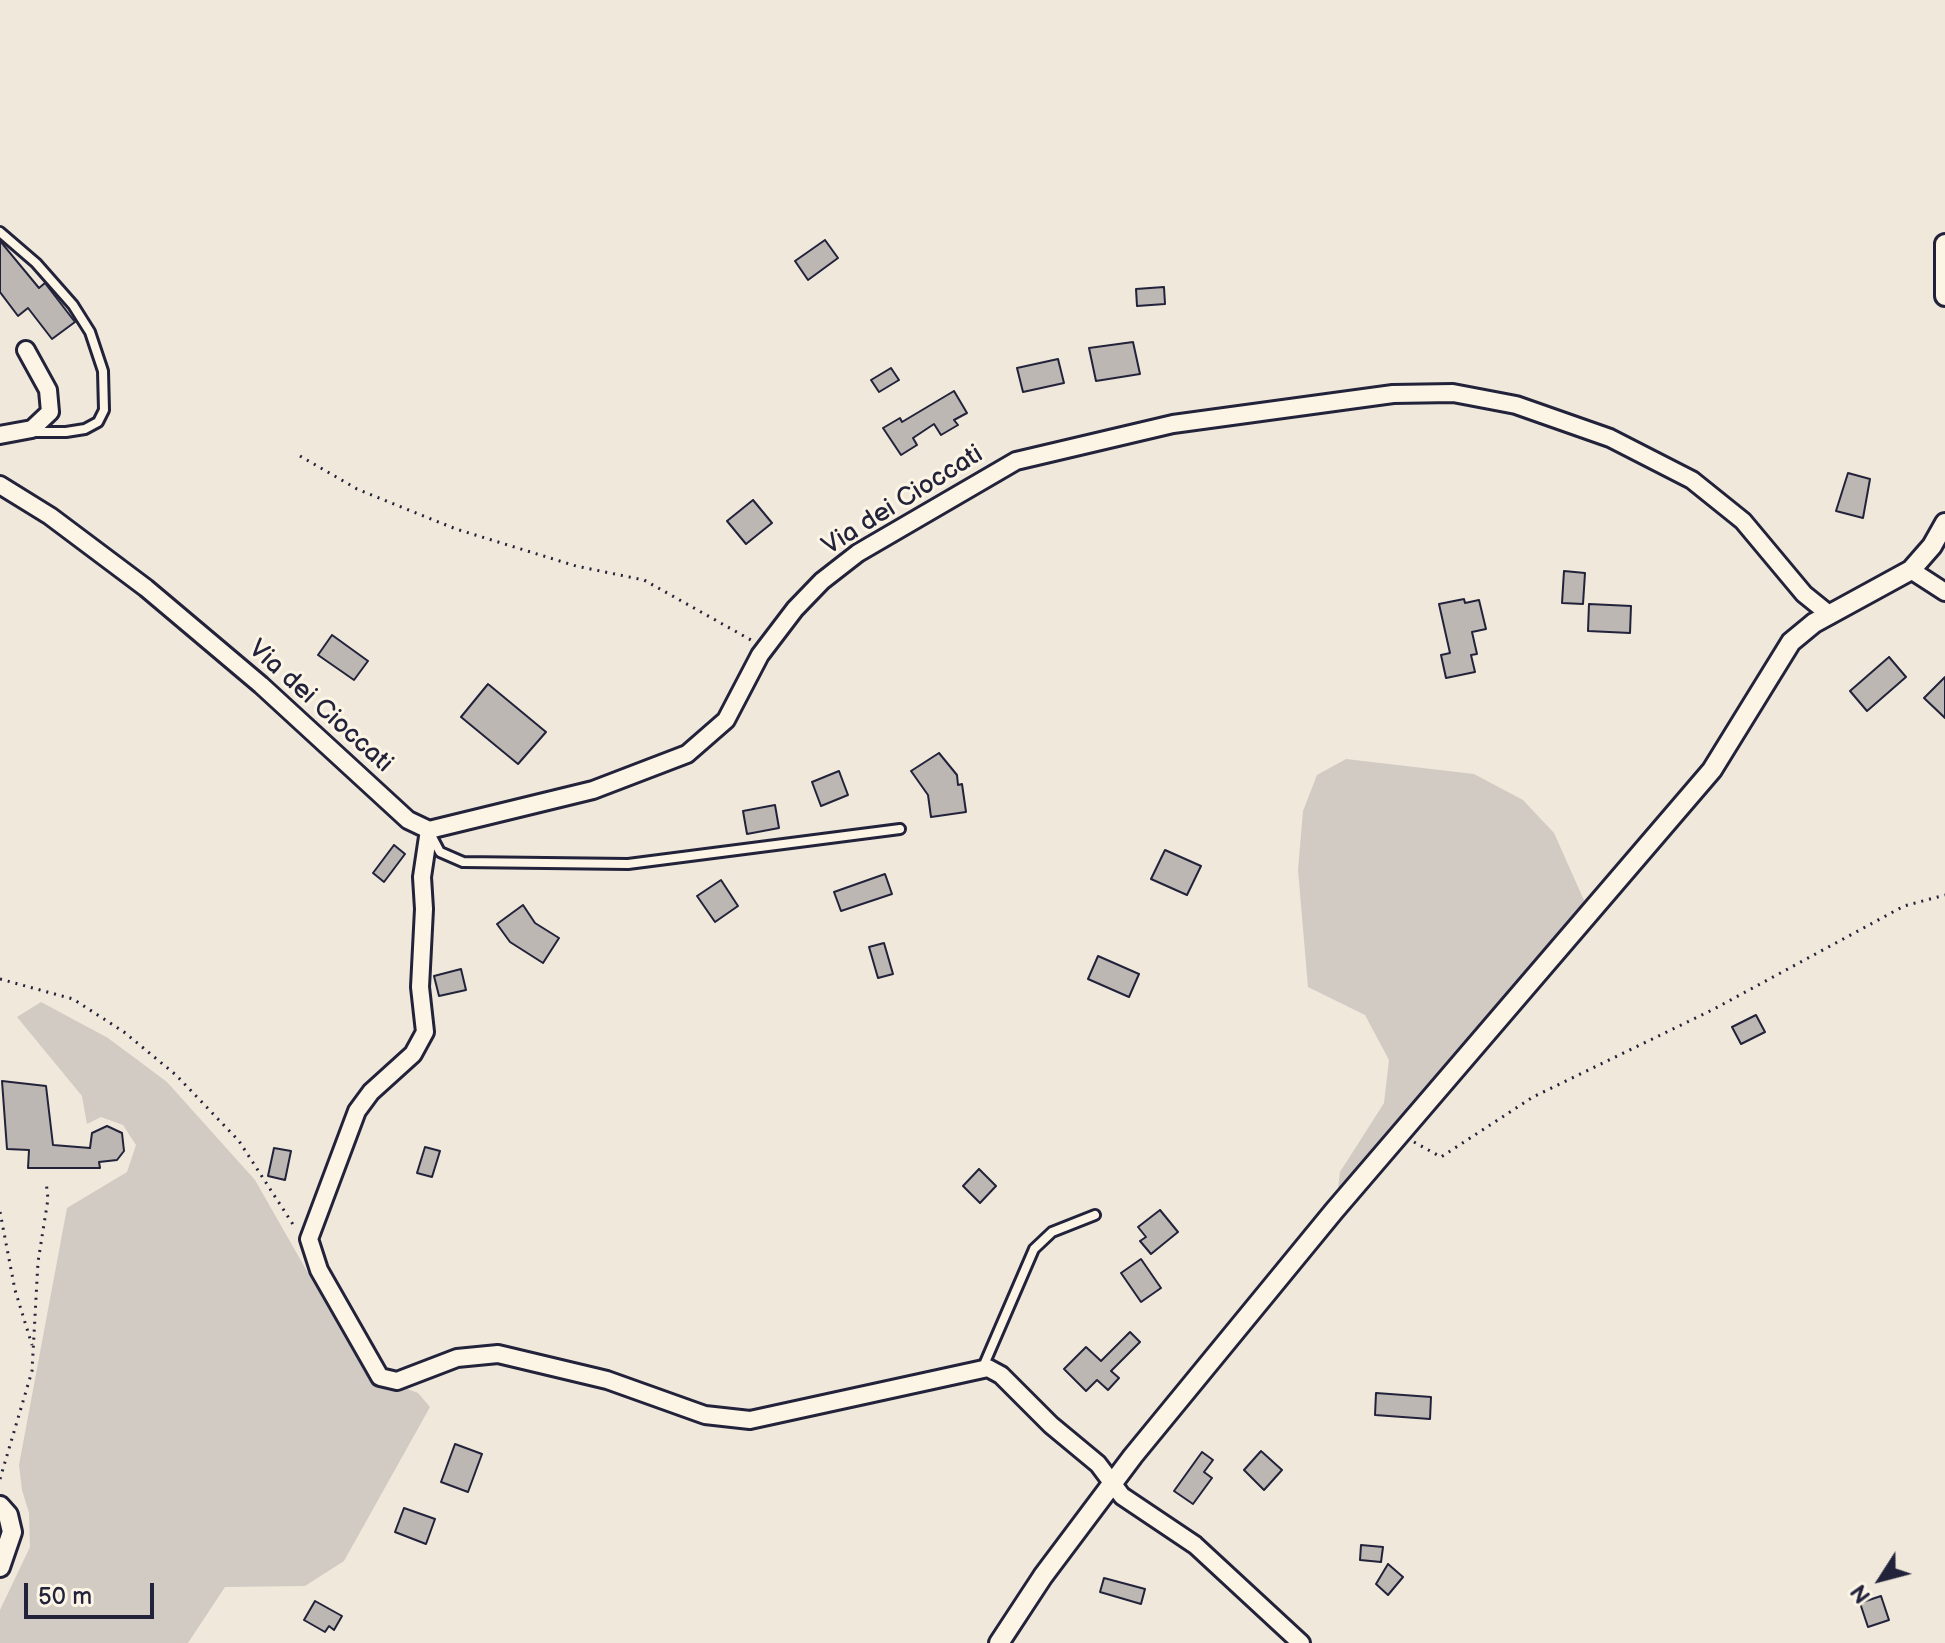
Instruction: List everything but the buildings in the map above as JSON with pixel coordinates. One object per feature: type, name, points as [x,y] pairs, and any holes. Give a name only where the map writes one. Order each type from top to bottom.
[{"type":"street","points":[[1945,244],[1945,296]]},
{"type":"street","points":[[0,435],[26,431],[44,422],[51,403],[26,350]]},
{"type":"street","name":"Via dei Cioccati","points":[[0,485],[50,516],[146,588],[250,675],[408,820],[429,830],[593,790],[687,754],[726,720],[765,648],[809,594],[846,561],[976,481],[1016,461],[1145,429],[1393,394],[1453,393],[1498,400],[1577,425],[1653,457],[1692,480],[1735,513],[1804,594],[1830,615]]},
{"type":"street","points":[[999,1643],[1111,1483],[1402,1132],[1698,787],[1732,741],[1791,642],[1830,615],[1911,570],[1932,546],[1945,523]]},
{"type":"street","points":[[1911,570],[1945,592]]},
{"type":"street","points":[[429,830],[422,877],[424,909],[420,987],[425,1032],[413,1054],[371,1092],[357,1111],[311,1232],[310,1251],[380,1377],[391,1381],[463,1356],[498,1354],[607,1380],[705,1415],[750,1420],[983,1367],[1001,1375],[1051,1425],[1098,1464],[1122,1496],[1215,1561],[1301,1643]]},
{"type":"street","points":[[0,1506],[8,1515],[12,1532],[0,1567]]},
{"type":"lane","points":[[0,232],[36,263],[73,305],[94,342],[105,382],[104,410],[92,426],[55,433],[26,431]]},
{"type":"lane","points":[[429,830],[440,852],[463,862],[628,864],[900,829]]},
{"type":"lane","points":[[983,1367],[1034,1249],[1052,1232],[1095,1215]]},
{"type":"path","points":[[300,456],[357,489],[456,529],[576,566],[644,580],[765,648]]},
{"type":"path","points":[[1402,1132],[1441,1157],[1533,1097],[1714,1009],[1904,906],[1945,895]]},
{"type":"path","points":[[0,979],[73,999],[124,1032],[176,1075],[239,1141],[310,1251]]},
{"type":"path","points":[[0,1479],[32,1371],[38,1262],[48,1199],[46,1181]]},
{"type":"path","points":[[0,1212],[15,1290],[33,1349]]},
{"type":"shaded area","points":[[1346,759],[1474,774],[1523,800],[1554,833],[1587,907],[1338,1189],[1340,1172],[1384,1103],[1389,1060],[1365,1015],[1308,987],[1298,870],[1303,811],[1317,775]]},
{"type":"shaded area","points":[[41,1002],[108,1038],[167,1082],[255,1180],[365,1373],[418,1393],[430,1407],[344,1561],[305,1586],[225,1587],[188,1643],[0,1643],[0,1610],[30,1547],[29,1513],[19,1465],[67,1208],[127,1172],[136,1145],[123,1125],[101,1117],[87,1124],[82,1096],[17,1017]]}]
